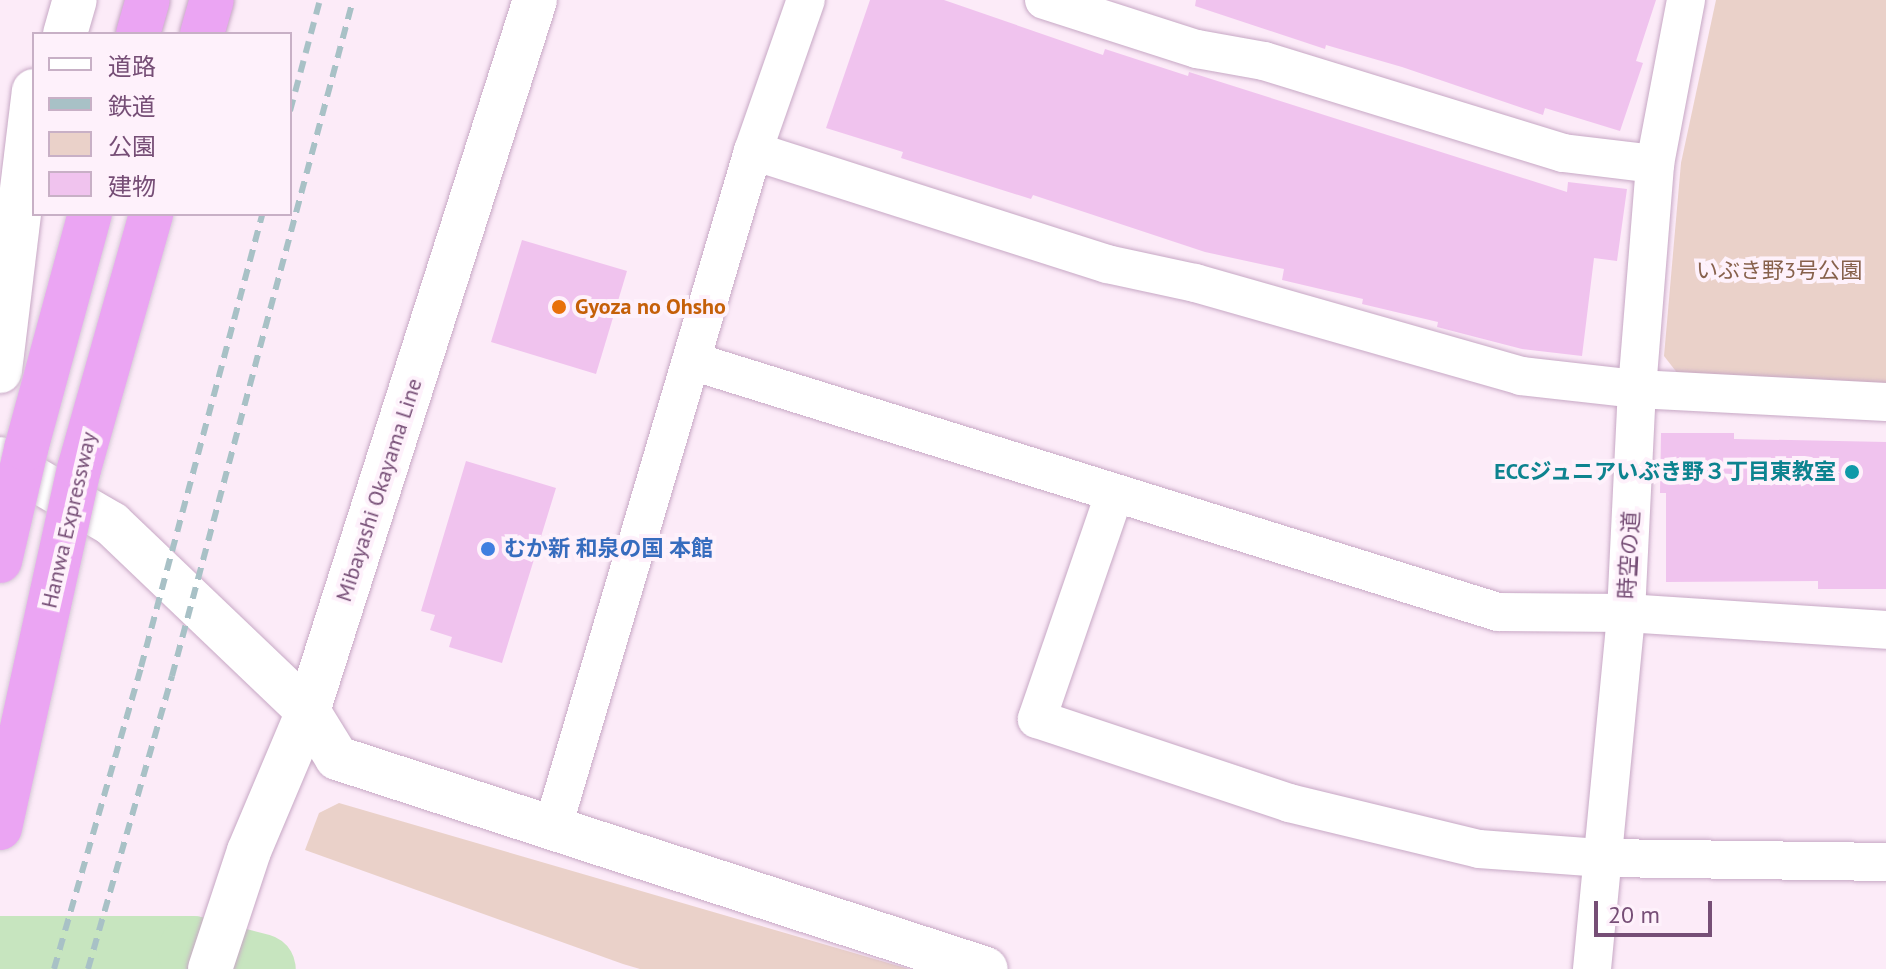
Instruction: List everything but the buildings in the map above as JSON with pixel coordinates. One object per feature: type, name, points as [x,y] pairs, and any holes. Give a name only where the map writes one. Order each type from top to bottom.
[{"type":"highway","points":[[139,32],[148,0]]},
{"type":"highway","points":[[203,32],[212,0]]},
{"type":"highway","points":[[0,561],[26,449],[89,216]]},
{"type":"highway","name":"Hanwa Expressway","points":[[0,828],[79,469],[150,216]]},
{"type":"main road","points":[[39,32],[43,0]]},
{"type":"main road","points":[[66,32],[75,0]]},
{"type":"main road","name":"Mibayashi Okayama Line","points":[[210,969],[240,875],[308,711],[534,2]]},
{"type":"main road","points":[[0,371],[32,122]]},
{"type":"main road","points":[[0,459],[112,524],[308,711],[337,758],[986,969]]},
{"type":"street","points":[[552,830],[753,151],[806,0]]},
{"type":"street","points":[[1044,0],[1197,49],[1264,61],[1563,153],[1655,164]]},
{"type":"street","name":"時空の道","points":[[1592,969],[1626,613],[1637,389],[1655,164],[1686,0]]},
{"type":"street","points":[[753,151],[1107,264],[1195,283],[1521,376],[1637,389],[1886,402]]},
{"type":"street","points":[[692,361],[1114,495],[1498,612],[1626,613],[1886,630]]},
{"type":"street","points":[[1114,495],[1037,719],[1289,803],[1479,849],[1603,858],[1886,862]]},
{"type":"green space","name":"いぶき野3号公園","points":[[1716,0],[1886,0],[1886,384],[1678,374],[1664,356],[1681,163]]},
{"type":"green space","points":[[339,803],[909,969],[640,969],[305,850],[319,813]]},
{"type":"waterway","points":[[0,951],[193,951],[261,969]]},
{"type":"railway","points":[[292,104],[320,0]]},
{"type":"railway","points":[[88,969],[172,676],[353,0]]},
{"type":"railway","points":[[54,969],[141,667],[261,216]]},
{"type":"place","name":"Gyoza no Ohsho","points":[[559,307]]},
{"type":"place","name":"ECCジュニアいぶき野３丁目東教室","points":[[1852,472]]},
{"type":"place","name":"むか新 和泉の国 本館","points":[[488,549]]}]
